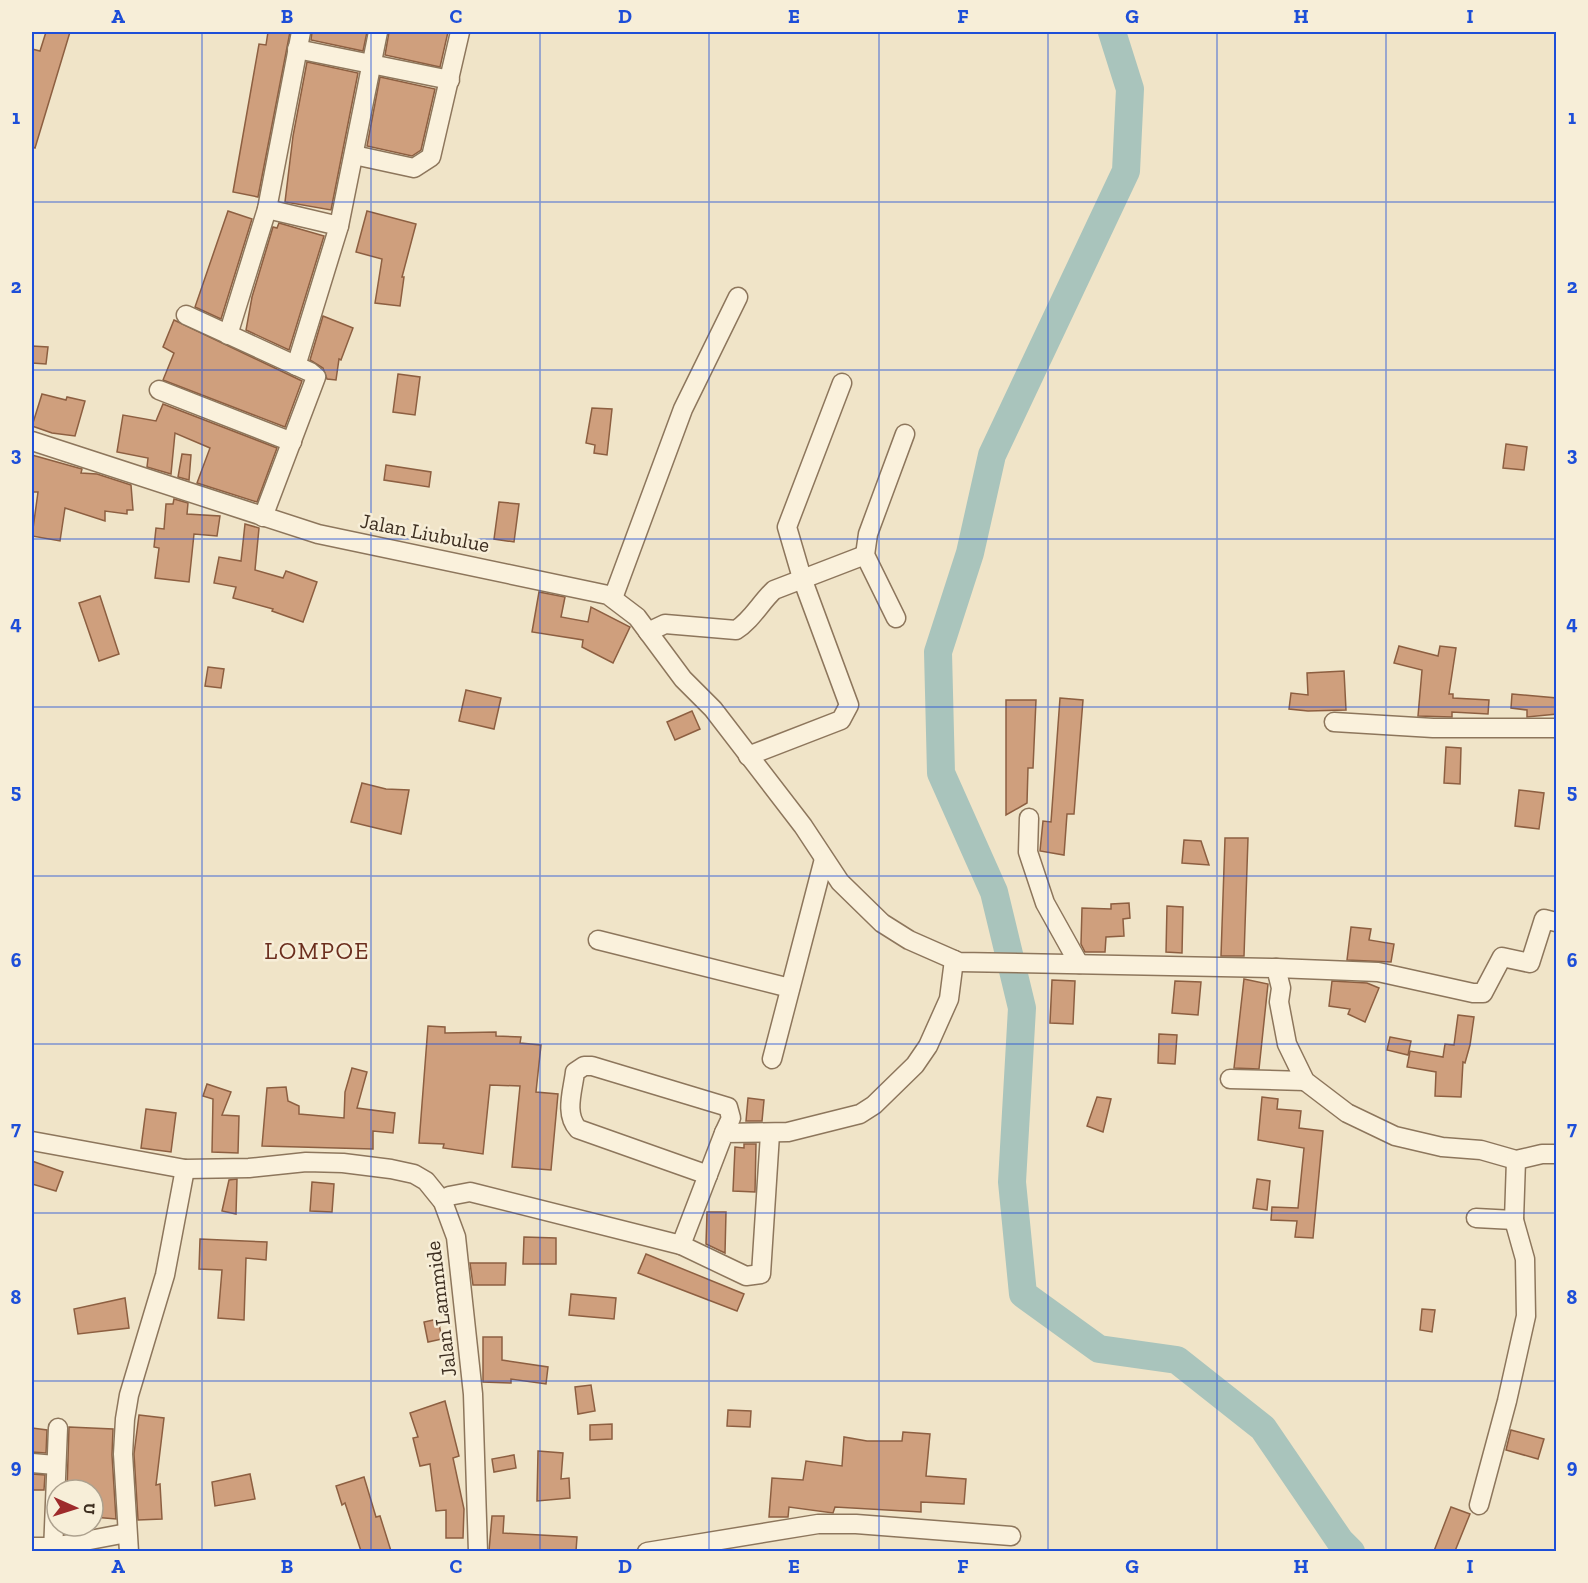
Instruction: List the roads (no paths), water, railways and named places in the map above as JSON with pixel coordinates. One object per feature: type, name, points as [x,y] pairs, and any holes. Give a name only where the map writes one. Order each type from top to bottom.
[{"type":"street","points":[[296,366],[339,226],[378,32]]},
{"type":"street","points":[[354,155],[414,168],[430,159],[434,153],[460,32]]},
{"type":"street","points":[[228,335],[267,209],[299,40],[371,66],[450,80]]},
{"type":"street","points":[[267,209],[339,226]]},
{"type":"street","points":[[613,598],[683,409],[738,297]]},
{"type":"street","points":[[186,315],[316,377],[263,517]]},
{"type":"street","points":[[748,756],[842,720],[849,705],[802,578],[787,527],[842,383]]},
{"type":"street","points":[[159,390],[291,442]]},
{"type":"street","points":[[896,618],[865,555],[868,534],[905,434]]},
{"type":"street","name":"Jalan Liubulue","points":[[32,441],[318,534],[565,585],[613,598],[637,617],[683,679],[713,709],[803,826],[840,882],[882,923],[909,940],[954,960]]},
{"type":"street","points":[[648,632],[665,624],[736,630],[743,626],[763,600],[774,590],[865,555]]},
{"type":"street","points":[[1334,722],[1433,728],[1557,728]]},
{"type":"street","points":[[1029,818],[1028,852],[1031,862],[1046,903],[1079,964]]},
{"type":"street","points":[[772,1059],[824,859]]},
{"type":"street","points":[[724,1133],[788,1132],[860,1114],[897,1084],[915,1065],[940,1022],[949,999],[954,960],[1041,965],[1276,968],[1378,972],[1473,993],[1483,993],[1502,957],[1530,963],[1544,919],[1557,922]]},
{"type":"street","points":[[598,940],[790,988]]},
{"type":"street","points":[[1276,968],[1281,988],[1279,1002],[1287,1044],[1305,1081],[1347,1113],[1395,1136],[1442,1147],[1481,1150],[1516,1160],[1542,1154],[1557,1154]]},
{"type":"street","points":[[681,1245],[731,1118],[728,1107],[592,1066],[584,1066],[575,1072],[570,1112],[571,1122],[578,1129],[708,1175]]},
{"type":"street","points":[[1230,1079],[1305,1081]]},
{"type":"street","points":[[443,1202],[450,1196],[470,1192],[681,1245],[746,1276],[761,1274],[770,1134]]},
{"type":"street","name":"Jalan Lammide","points":[[32,1141],[185,1168],[249,1168],[306,1162],[343,1163],[391,1169],[414,1174],[426,1181],[443,1202],[456,1237],[473,1394],[478,1551]]},
{"type":"street","points":[[1479,1505],[1507,1401],[1526,1316],[1525,1259],[1514,1220],[1516,1160]]},
{"type":"street","points":[[129,1551],[123,1454],[125,1419],[129,1395],[165,1275],[185,1168]]},
{"type":"street","points":[[1476,1218],[1514,1220]]},
{"type":"street","points":[[53,1549],[58,1428]]},
{"type":"street","points":[[32,1462],[55,1465]]},
{"type":"street","points":[[647,1551],[818,1524],[856,1524],[1011,1536]]},
{"type":"street","points":[[32,1547],[53,1549],[127,1533]]},
{"type":"waterway","points":[[1112,32],[1130,89],[1126,171],[992,455],[970,553],[938,652],[941,773],[994,892],[1022,1008],[1012,1182],[1023,1294],[1099,1349],[1177,1360],[1263,1428],[1340,1541],[1351,1552]]},
{"type":"district","name":"LOMPOE","points":[[317,951]]}]
